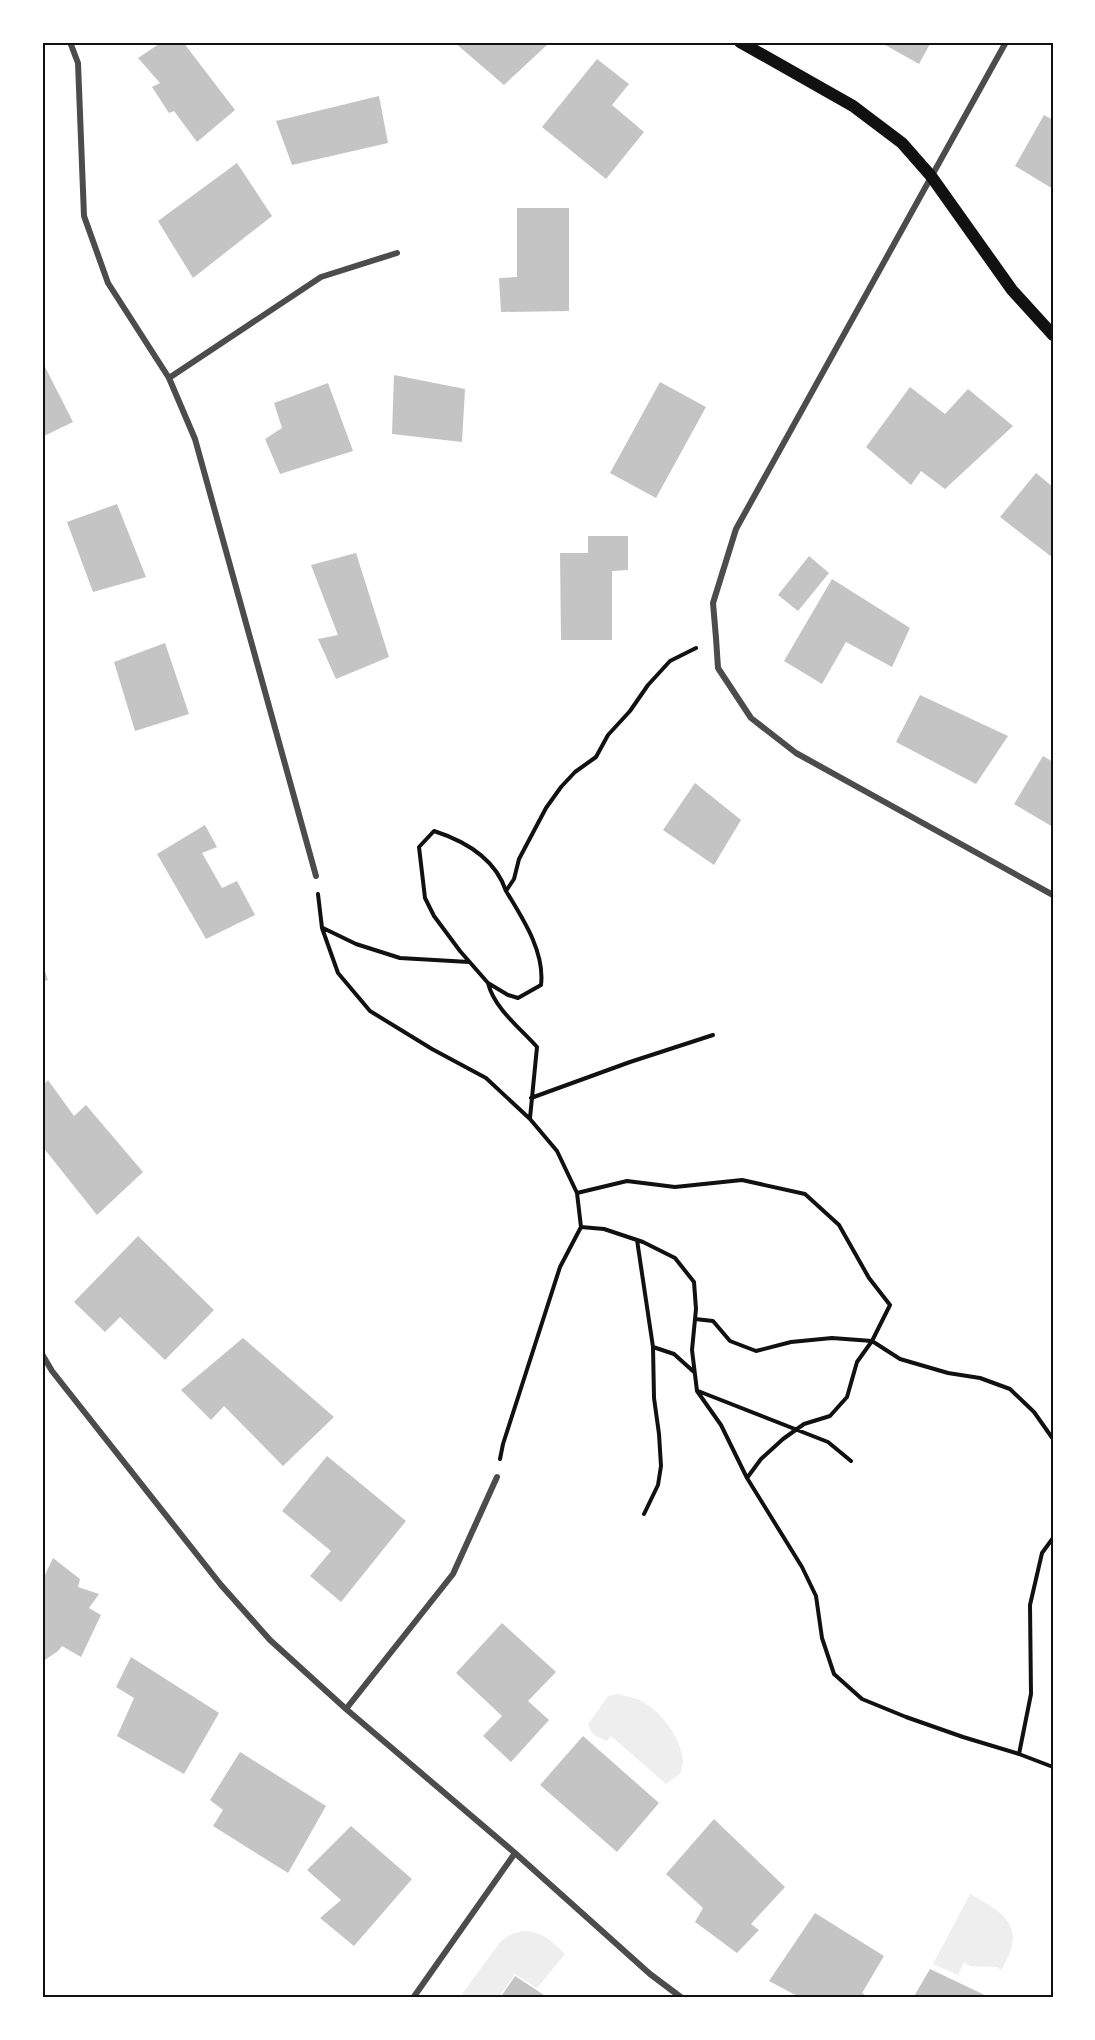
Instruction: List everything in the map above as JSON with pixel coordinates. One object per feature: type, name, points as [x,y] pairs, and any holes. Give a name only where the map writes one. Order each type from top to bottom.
[{"type":"main road","points":[[740,42],[853,106],[902,143],[930,176],[1012,290],[1053,335]]},
{"type":"street","points":[[70,42],[78,63],[84,216],[108,283],[169,378],[195,439],[316,876]]},
{"type":"street","points":[[1006,42],[736,529],[713,603],[718,668],[751,718],[796,753],[1053,895]]},
{"type":"street","points":[[169,378],[321,278],[397,253]]},
{"type":"street","points":[[42,1354],[52,1371],[221,1585],[270,1640],[650,1974],[682,1998]]},
{"type":"street","points":[[346,1709],[453,1574],[497,1477]]},
{"type":"street","points":[[413,1998],[515,1853]]},
{"type":"path","points":[[506,891],[514,879],[519,860],[546,808],[561,787],[575,772],[596,757],[608,735],[630,711],[648,684],[670,661],[716,638]]},
{"type":"path","points":[[434,831],[454,838],[489,862],[501,877],[506,891],[521,916],[539,955],[543,971],[541,986],[518,998],[488,983],[434,916],[425,898],[419,847],[434,831]]},
{"type":"path","points":[[316,876],[322,928],[338,973],[370,1011],[432,1049],[486,1077],[530,1119],[557,1151],[577,1192],[581,1227],[560,1267],[545,1310],[503,1444],[497,1477]]},
{"type":"path","points":[[322,928],[356,944],[400,958],[469,962]]},
{"type":"path","points":[[488,983],[490,992],[500,1007],[537,1047],[530,1119]]},
{"type":"path","points":[[531,1098],[713,1035]]},
{"type":"path","points":[[577,1192],[627,1181],[675,1187],[742,1180],[805,1194],[838,1225],[869,1278],[890,1305],[872,1341],[857,1362],[847,1397],[830,1416],[804,1424],[795,1430],[761,1459],[747,1478]]},
{"type":"path","points":[[581,1227],[604,1228],[675,1258],[694,1282],[695,1319],[692,1350],[697,1391],[721,1425],[747,1478],[802,1567],[816,1596],[822,1638],[834,1674],[862,1699],[954,1734],[1053,1767]]},
{"type":"path","points":[[637,1240],[653,1347],[654,1398],[660,1434],[661,1466],[658,1485],[644,1514]]},
{"type":"path","points":[[695,1319],[713,1321],[730,1341],[756,1351],[791,1342],[832,1338],[872,1341],[900,1359],[948,1373],[980,1378],[1010,1389],[1034,1412],[1053,1439]]},
{"type":"path","points":[[653,1347],[674,1354],[695,1372]]},
{"type":"path","points":[[697,1391],[828,1442],[851,1461]]},
{"type":"path","points":[[1019,1754],[1031,1694],[1030,1605],[1042,1552],[1053,1538]]},
{"type":"shaded area","points":[[618,1694],[637,1699],[652,1708],[666,1722],[676,1737],[683,1756],[681,1773],[666,1784],[611,1736],[607,1741],[597,1737],[591,1731],[588,1724],[608,1696]]},
{"type":"shaded area","points":[[970,1894],[994,1908],[1009,1924],[1012,1943],[1001,1970],[997,1967],[970,1966],[964,1962],[958,1975],[933,1964]]},
{"type":"shaded area","points":[[522,1931],[541,1935],[565,1954],[537,1988],[515,1974],[498,1998],[459,1998],[501,1941]]},
{"type":"building","points":[[162,42],[183,42],[235,110],[197,142],[174,111],[169,113],[152,87],[160,83],[138,58]]},
{"type":"building","points":[[454,42],[546,42],[548,44],[504,85]]},
{"type":"building","points":[[880,42],[931,42],[919,64]]},
{"type":"building","points":[[597,59],[629,84],[612,105],[644,132],[606,179],[542,127]]},
{"type":"building","points":[[379,96],[388,143],[292,165],[276,121]]},
{"type":"building","points":[[1044,115],[1053,120],[1053,189],[1015,166]]},
{"type":"building","points":[[237,163],[272,216],[193,278],[158,221]]},
{"type":"building","points":[[517,208],[569,208],[569,311],[501,312],[499,278],[517,277]]},
{"type":"building","points":[[42,361],[73,422],[42,437]]},
{"type":"building","points":[[394,375],[465,389],[462,442],[392,434]]},
{"type":"building","points":[[660,382],[706,407],[656,498],[610,473]]},
{"type":"building","points":[[328,383],[353,451],[280,474],[265,439],[282,428],[274,403]]},
{"type":"building","points":[[910,387],[945,414],[968,389],[1013,426],[945,489],[921,471],[911,485],[866,447]]},
{"type":"building","points":[[1036,473],[1053,487],[1053,558],[1000,517]]},
{"type":"building","points":[[117,504],[146,577],[93,592],[67,522]]},
{"type":"building","points":[[588,536],[628,536],[628,570],[612,571],[612,640],[561,640],[560,553],[588,553]]},
{"type":"building","points":[[356,553],[389,657],[336,679],[318,639],[338,635],[311,565]]},
{"type":"building","points":[[809,556],[829,573],[798,611],[778,595]]},
{"type":"building","points":[[832,579],[910,628],[892,667],[846,642],[822,684],[784,661]]},
{"type":"building","points":[[165,643],[189,714],[135,731],[114,662]]},
{"type":"building","points":[[920,695],[1008,736],[976,784],[896,742]]},
{"type":"building","points":[[1043,756],[1053,762],[1053,827],[1014,804]]},
{"type":"building","points":[[695,783],[741,820],[714,865],[663,830]]},
{"type":"building","points":[[205,825],[217,847],[202,853],[222,888],[237,881],[255,915],[206,939],[157,854]]},
{"type":"building","points":[[42,962],[48,980],[42,982]]},
{"type":"building","points":[[48,1080],[74,1116],[86,1105],[143,1172],[97,1215],[42,1146],[42,1086]]},
{"type":"building","points":[[138,1236],[214,1310],[165,1360],[120,1317],[105,1332],[74,1302]]},
{"type":"building","points":[[243,1338],[334,1417],[283,1466],[224,1406],[211,1420],[181,1390]]},
{"type":"building","points":[[327,1456],[406,1521],[341,1602],[310,1576],[331,1551],[282,1511]]},
{"type":"building","points":[[53,1558],[80,1579],[78,1587],[99,1594],[89,1608],[101,1615],[81,1657],[62,1646],[42,1662],[42,1581]]},
{"type":"building","points":[[502,1623],[556,1672],[528,1701],[549,1720],[511,1762],[483,1736],[502,1716],[456,1673]]},
{"type":"building","points":[[131,1657],[219,1713],[184,1774],[117,1736],[134,1698],[116,1687]]},
{"type":"building","points":[[583,1736],[659,1803],[617,1852],[540,1785]]},
{"type":"building","points":[[240,1752],[326,1806],[288,1873],[213,1826],[223,1810],[210,1800]]},
{"type":"building","points":[[714,1819],[785,1887],[751,1924],[759,1930],[737,1953],[695,1922],[703,1908],[666,1874]]},
{"type":"building","points":[[351,1826],[412,1879],[354,1946],[320,1918],[341,1900],[307,1870]]},
{"type":"building","points":[[815,1913],[884,1956],[862,1993],[870,1998],[801,1998],[769,1981]]},
{"type":"building","points":[[930,1969],[991,1998],[913,1998]]},
{"type":"building","points":[[515,1976],[538,1991],[548,1998],[500,1998]]}]
